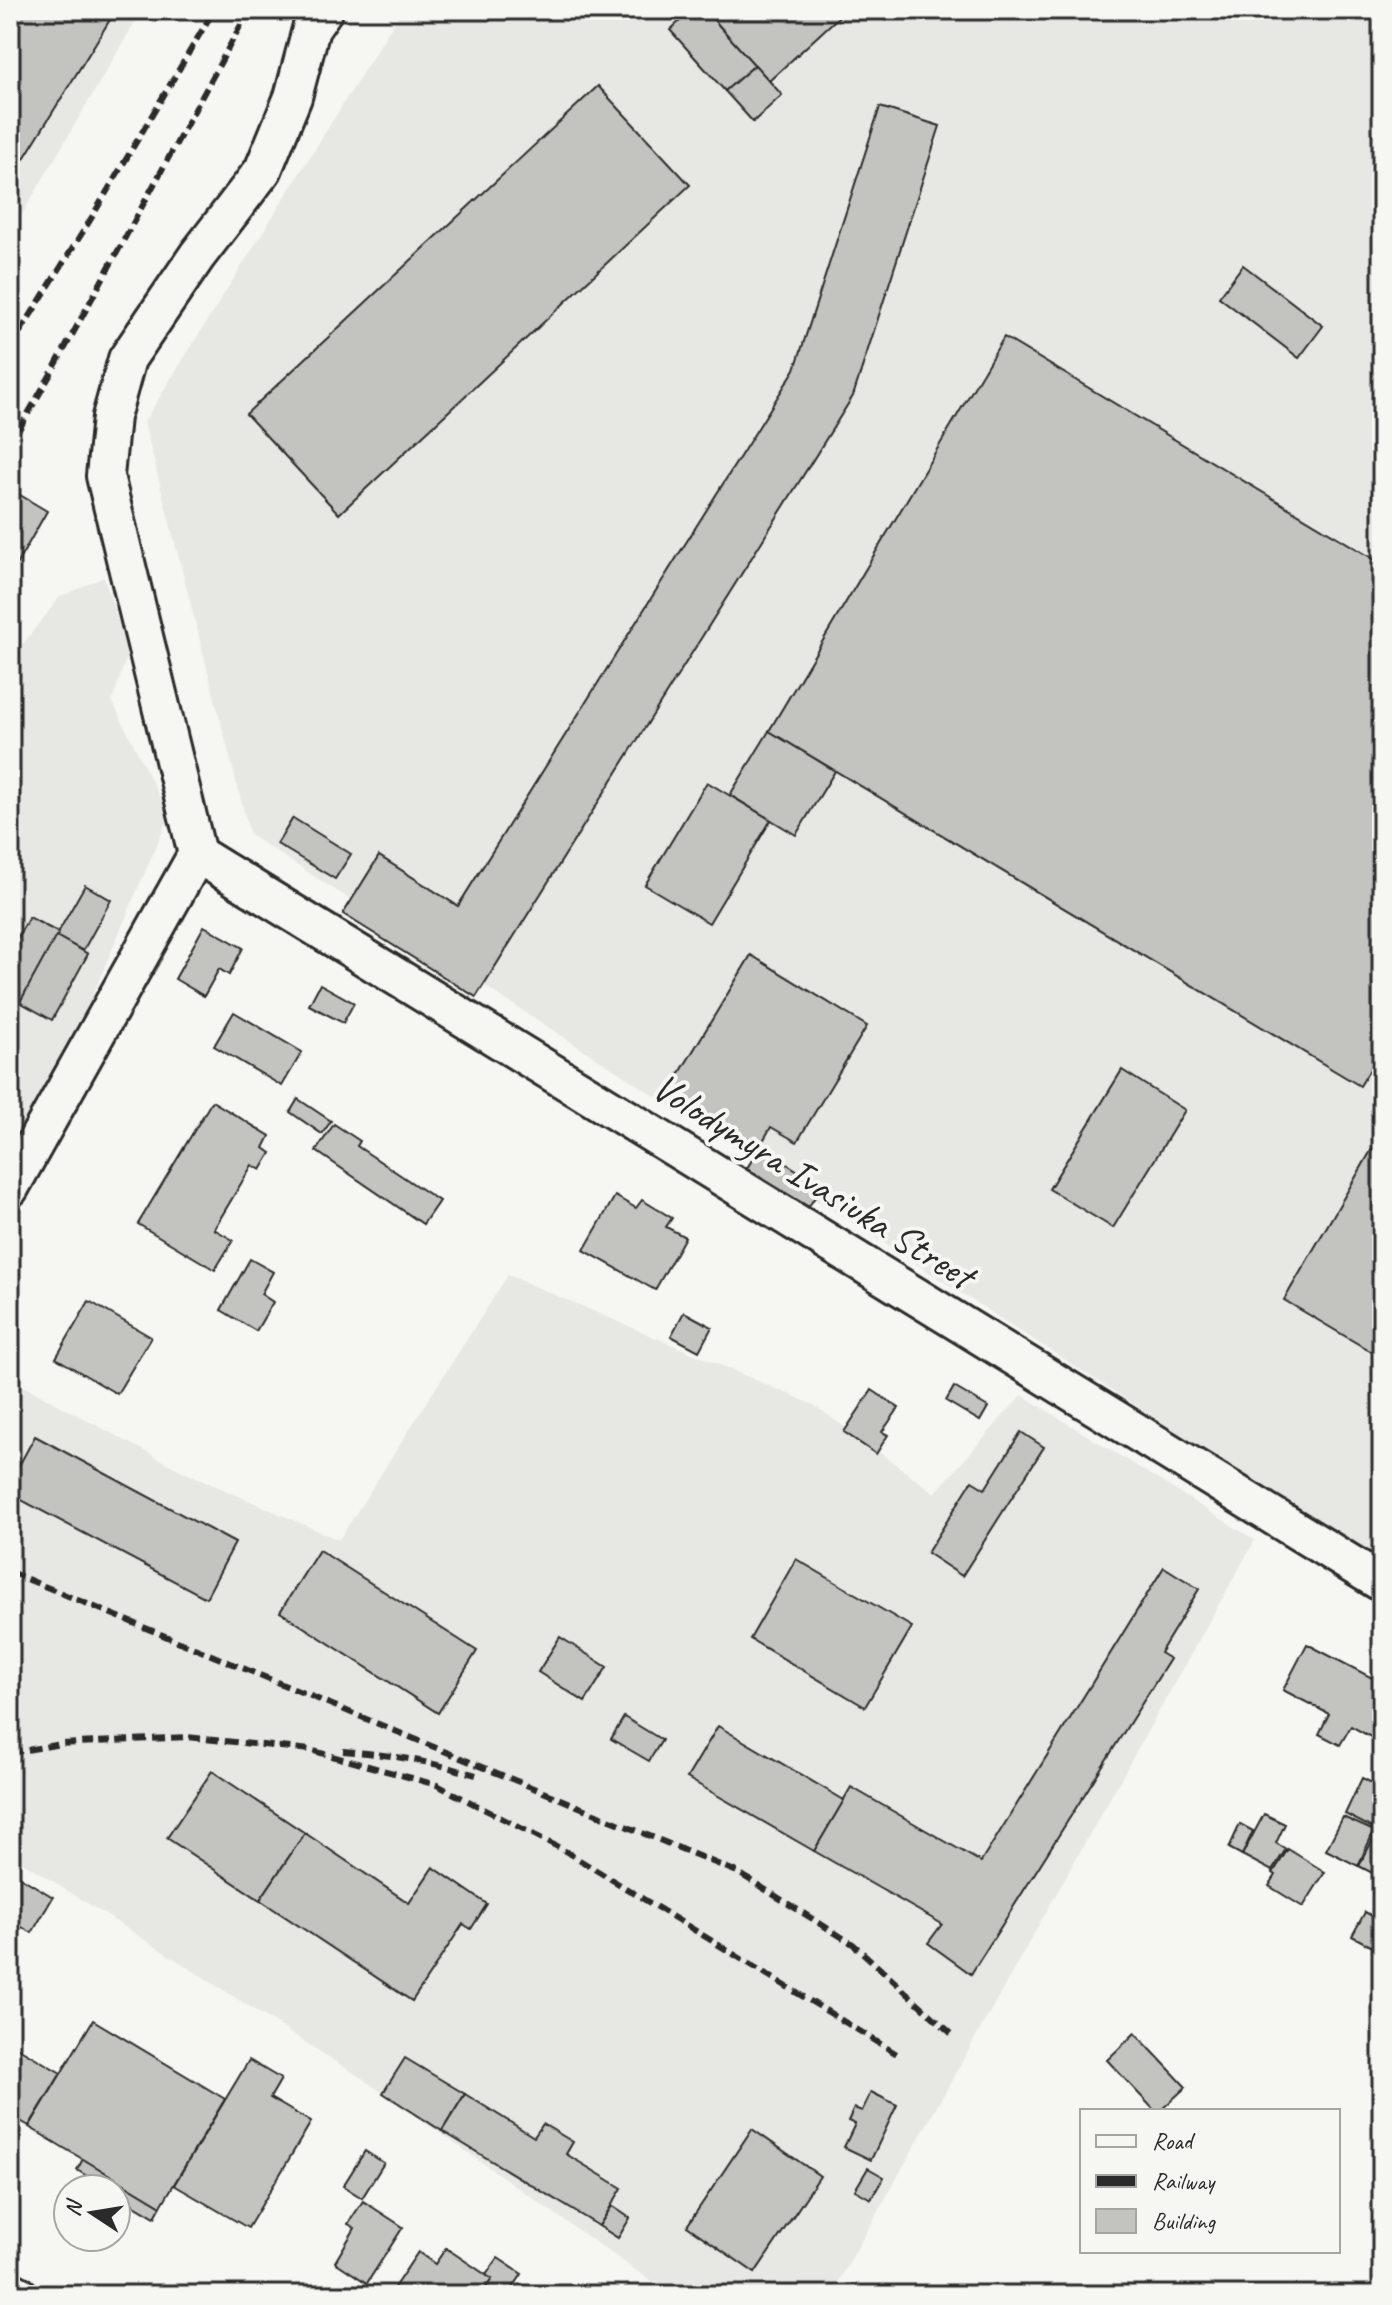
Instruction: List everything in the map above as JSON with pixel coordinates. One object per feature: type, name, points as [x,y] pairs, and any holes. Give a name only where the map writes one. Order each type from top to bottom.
[{"type":"street","points":[[10,1188],[197,854],[105,476],[111,417],[127,359],[197,256],[263,170],[293,97],[311,29],[324,10]]},
{"type":"street","name":"Volodymyra Ivasiuka Street","points":[[197,854],[1382,1583]]},
{"type":"street","points":[[10,2290],[19,2295]]},
{"type":"shaded area","points":[[10,10],[142,10],[10,235]]},
{"type":"shaded area","points":[[402,10],[1382,10],[1382,1564],[250,835],[144,422]]},
{"type":"shaded area","points":[[104,577],[128,653],[112,701],[169,816],[55,1083],[10,1155],[10,660],[60,597]]},
{"type":"shaded area","points":[[508,1275],[814,1405],[935,1493],[1022,1395],[1255,1540],[831,2295],[671,2295],[363,2079],[10,1854],[10,1379],[184,1472],[339,1540]]},
{"type":"building","points":[[10,10],[116,10],[10,181]]},
{"type":"building","points":[[692,10],[705,10],[755,65],[725,91],[670,30]]},
{"type":"building","points":[[705,10],[844,10],[845,11],[769,81]]},
{"type":"building","points":[[755,65],[782,95],[753,122],[725,91]]},
{"type":"building","points":[[598,86],[690,185],[339,514],[246,414]]},
{"type":"building","points":[[880,107],[940,126],[853,396],[476,997],[343,914],[379,856],[458,906],[795,369]]},
{"type":"building","points":[[1243,265],[1323,326],[1299,358],[1219,297]]},
{"type":"building","points":[[1004,337],[1382,564],[1382,1049],[1360,1086],[769,731]]},
{"type":"building","points":[[15,492],[47,511],[10,576],[10,502]]},
{"type":"building","points":[[769,731],[835,771],[796,835],[730,795]]},
{"type":"building","points":[[707,782],[771,820],[709,923],[645,885]]},
{"type":"building","points":[[293,818],[351,854],[335,879],[277,844]]},
{"type":"building","points":[[85,885],[111,900],[83,951],[56,936]]},
{"type":"building","points":[[29,917],[59,933],[20,1002],[10,997],[10,951]]},
{"type":"building","points":[[204,926],[243,948],[229,975],[219,969],[204,996],[175,979]]},
{"type":"building","points":[[56,936],[88,954],[52,1020],[20,1002]]},
{"type":"building","points":[[751,955],[867,1026],[797,1142],[771,1127],[760,1146],[669,1091]]},
{"type":"building","points":[[320,984],[354,1003],[343,1023],[309,1005]]},
{"type":"building","points":[[234,1012],[302,1052],[282,1086],[214,1046]]},
{"type":"building","points":[[1122,1070],[1185,1110],[1113,1228],[1049,1189]]},
{"type":"building","points":[[298,1099],[331,1121],[322,1134],[290,1112]]},
{"type":"building","points":[[212,1101],[270,1136],[264,1148],[271,1153],[261,1170],[252,1165],[214,1229],[233,1240],[215,1270],[138,1224]]},
{"type":"building","points":[[334,1124],[360,1141],[357,1146],[439,1201],[423,1224],[316,1151]]},
{"type":"building","points":[[1382,1132],[1382,1358],[1284,1300]]},
{"type":"building","points":[[760,1147],[822,1186],[806,1211],[744,1173]]},
{"type":"building","points":[[615,1196],[636,1208],[642,1200],[672,1218],[666,1227],[685,1237],[655,1290],[584,1250]]},
{"type":"building","points":[[250,1259],[273,1272],[261,1294],[273,1302],[256,1331],[221,1310]]},
{"type":"building","points":[[89,1301],[151,1337],[117,1394],[56,1358]]},
{"type":"building","points":[[684,1312],[712,1327],[699,1351],[671,1336]]},
{"type":"building","points":[[954,1387],[988,1407],[980,1421],[946,1401]]},
{"type":"building","points":[[872,1390],[899,1408],[882,1432],[888,1435],[876,1454],[844,1432]]},
{"type":"building","points":[[1021,1432],[1044,1447],[962,1576],[927,1553],[972,1481],[985,1489]]},
{"type":"building","points":[[35,1436],[235,1543],[206,1598],[10,1494],[10,1482]]},
{"type":"building","points":[[319,1550],[477,1651],[438,1713],[280,1612]]},
{"type":"building","points":[[796,1559],[912,1627],[865,1707],[750,1639]]},
{"type":"building","points":[[1164,1567],[1199,1589],[1160,1653],[1170,1659],[971,1974],[928,1943],[942,1924],[814,1851],[851,1787],[981,1862]]},
{"type":"building","points":[[560,1637],[607,1667],[585,1702],[538,1672]]},
{"type":"building","points":[[1307,1644],[1382,1683],[1380,1742],[1351,1726],[1340,1745],[1319,1734],[1329,1714],[1283,1690]]},
{"type":"building","points":[[624,1717],[662,1740],[649,1761],[611,1739]]},
{"type":"building","points":[[718,1726],[844,1800],[814,1851],[687,1778]]},
{"type":"building","points":[[212,1771],[305,1833],[260,1900],[167,1838]]},
{"type":"building","points":[[1362,1778],[1382,1788],[1382,1818],[1376,1830],[1345,1814]]},
{"type":"building","points":[[1264,1814],[1285,1824],[1276,1843],[1286,1849],[1272,1871],[1242,1855]]},
{"type":"building","points":[[1343,1817],[1374,1831],[1358,1866],[1326,1850]]},
{"type":"building","points":[[1240,1824],[1253,1831],[1242,1855],[1229,1848]]},
{"type":"building","points":[[1377,1832],[1382,1835],[1382,1878],[1359,1866]]},
{"type":"building","points":[[305,1833],[409,1903],[433,1867],[487,1904],[471,1929],[463,1924],[412,2001],[260,1900]]},
{"type":"building","points":[[1288,1849],[1325,1872],[1303,1907],[1269,1886]]},
{"type":"building","points":[[10,1871],[53,1897],[32,1933],[10,1920]]},
{"type":"building","points":[[1365,1912],[1382,1921],[1382,1952],[1352,1936]]},
{"type":"building","points":[[93,2020],[225,2099],[161,2206],[132,2189],[132,2173],[106,2173],[29,2127]]},
{"type":"building","points":[[1135,2033],[1186,2087],[1162,2109],[1153,2109],[1107,2060]]},
{"type":"building","points":[[10,2043],[61,2073],[29,2126],[10,2115]]},
{"type":"building","points":[[405,2058],[465,2094],[442,2131],[383,2093]]},
{"type":"building","points":[[249,2060],[281,2079],[270,2098],[311,2122],[248,2228],[174,2185]]},
{"type":"building","points":[[871,2092],[897,2105],[871,2160],[844,2147],[855,2124],[848,2121],[854,2108],[862,2111]]},
{"type":"building","points":[[465,2094],[534,2137],[543,2124],[573,2142],[566,2154],[622,2188],[599,2226],[442,2131]]},
{"type":"building","points":[[752,2129],[820,2176],[755,2273],[687,2226]]},
{"type":"building","points":[[365,2151],[384,2163],[362,2198],[343,2186]]},
{"type":"building","points":[[83,2159],[106,2173],[82,2173],[77,2170]]},
{"type":"building","points":[[868,2168],[884,2177],[871,2199],[855,2190]]},
{"type":"building","points":[[132,2189],[161,2206],[155,2217],[132,2203]]},
{"type":"building","points":[[363,2201],[403,2227],[367,2283],[335,2262],[355,2228],[348,2224]]},
{"type":"building","points":[[612,2206],[630,2218],[618,2238],[599,2226]]},
{"type":"building","points":[[446,2248],[492,2279],[481,2295],[389,2295],[418,2252],[435,2264]]},
{"type":"building","points":[[498,2258],[522,2274],[508,2295],[481,2295],[492,2279],[486,2275]]},
{"type":"railway","points":[[10,348],[89,222],[214,10]]},
{"type":"railway","points":[[10,445],[249,10]]},
{"type":"railway","points":[[10,1572],[737,1872],[853,1944],[953,2035]]},
{"type":"railway","points":[[10,1753],[61,1744],[186,1737],[310,1750],[437,1785],[560,1848],[897,2054]]},
{"type":"railway","points":[[343,1751],[410,1759],[476,1775]]}]
